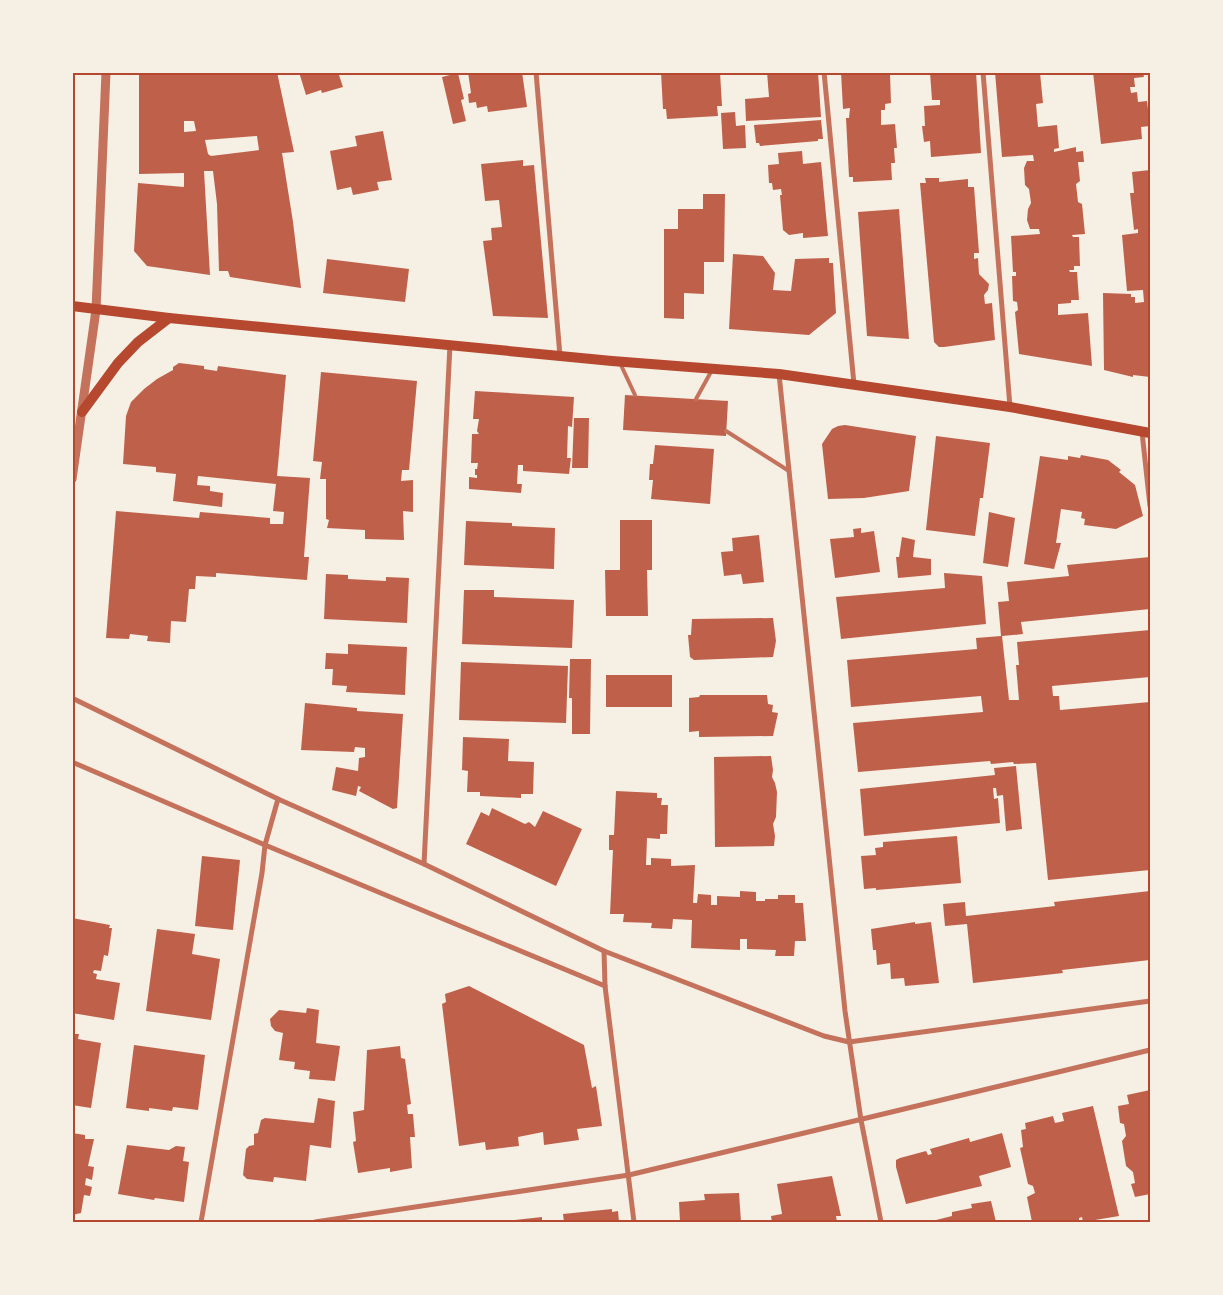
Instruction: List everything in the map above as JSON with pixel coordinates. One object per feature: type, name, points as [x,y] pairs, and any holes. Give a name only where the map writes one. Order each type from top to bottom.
[{"type":"main road","points":[[72,306],[168,318],[560,356],[779,374],[1010,407],[1146,432]]},
{"type":"main road","points":[[82,412],[118,363],[138,342],[168,318]]},
{"type":"street","points":[[72,479],[96,310],[106,72]]},
{"type":"street","points":[[536,72],[560,356]]},
{"type":"street","points":[[824,72],[854,384]]},
{"type":"street","points":[[984,72],[1010,407]]},
{"type":"street","points":[[424,864],[450,345]]},
{"type":"street","points":[[779,374],[849,1042],[880,1222]]},
{"type":"street","points":[[1146,432],[1150,506]]},
{"type":"street","points":[[72,698],[278,799],[424,864],[604,952],[824,1036],[849,1042],[1150,1001]]},
{"type":"street","points":[[72,762],[605,986]]},
{"type":"street","points":[[201,1222],[261,883],[265,844],[278,799]]},
{"type":"street","points":[[604,952],[605,986],[634,1222]]},
{"type":"street","points":[[315,1222],[629,1175],[1150,1050]]},
{"type":"lane","points":[[619,361],[636,395]]},
{"type":"lane","points":[[696,399],[713,368]]},
{"type":"lane","points":[[726,431],[789,471]]},
{"type":"building","points":[[139,72],[277,72],[294,152],[282,153],[301,288],[230,277],[228,271],[219,271],[217,204],[213,171],[204,171],[210,275],[147,266],[134,251],[138,183],[184,187],[184,173],[139,174]],"holes":[[[184,121],[194,121],[196,131],[184,132]],[[257,136],[259,150],[211,156],[208,154],[205,140]]]},
{"type":"building","points":[[299,72],[338,72],[343,87],[322,93],[321,90],[306,95]]},
{"type":"building","points":[[468,72],[522,72],[527,107],[488,112],[487,106],[477,108],[476,102],[469,103],[468,94],[471,93]]},
{"type":"building","points":[[661,72],[720,72],[722,106],[717,106],[718,116],[667,119],[666,109],[663,109]]},
{"type":"building","points":[[767,72],[818,72],[821,117],[746,121],[745,99],[769,97]]},
{"type":"building","points":[[841,72],[882,72],[883,75],[890,74],[891,103],[885,104],[885,110],[881,110],[881,125],[895,124],[897,148],[894,148],[895,163],[891,163],[892,180],[853,182],[853,177],[849,177],[846,118],[849,118],[850,108],[843,109]]},
{"type":"building","points":[[930,72],[976,72],[981,153],[931,157],[930,141],[924,142],[922,126],[925,126],[924,106],[940,105],[940,100],[932,100]]},
{"type":"building","points":[[995,72],[1040,73],[1043,103],[1036,104],[1038,127],[1057,125],[1059,148],[1054,149],[1054,152],[1076,147],[1076,152],[1083,151],[1084,162],[1078,162],[1080,181],[1076,184],[1078,202],[1082,204],[1085,234],[1072,235],[1073,237],[1079,237],[1080,266],[1074,266],[1074,270],[1069,270],[1070,272],[1077,272],[1079,300],[1058,304],[1058,315],[1088,313],[1092,366],[1019,354],[1015,312],[1018,310],[1017,302],[1013,301],[1012,276],[1016,276],[1016,272],[1013,272],[1011,236],[1040,234],[1039,229],[1030,229],[1027,220],[1028,209],[1031,203],[1029,189],[1025,185],[1024,168],[1027,161],[1034,161],[1033,155],[1002,157]]},
{"type":"building","points":[[1093,72],[1143,72],[1144,77],[1134,78],[1135,87],[1130,87],[1131,93],[1137,92],[1138,102],[1147,101],[1150,126],[1141,127],[1142,139],[1101,144]]},
{"type":"building","points":[[458,73],[464,99],[461,100],[466,121],[453,124],[442,77]]},
{"type":"building","points":[[735,112],[736,126],[745,125],[746,148],[723,149],[721,113]]},
{"type":"building","points":[[821,120],[823,139],[818,139],[818,141],[760,146],[759,143],[756,143],[754,125]]},
{"type":"building","points":[[383,131],[392,180],[377,182],[379,190],[353,195],[351,187],[337,190],[330,151],[357,146],[355,136]]},
{"type":"building","points":[[802,151],[803,164],[821,162],[828,236],[803,238],[803,233],[789,235],[783,230],[781,189],[773,190],[772,183],[769,183],[768,165],[779,164],[778,153]]},
{"type":"building","points":[[523,160],[523,166],[534,165],[548,318],[493,316],[483,241],[492,240],[491,228],[502,227],[499,200],[485,201],[481,164]]},
{"type":"building","points":[[1150,170],[1150,377],[1133,375],[1133,377],[1104,370],[1103,293],[1131,294],[1131,297],[1135,297],[1135,303],[1144,302],[1143,290],[1127,291],[1122,235],[1138,233],[1138,229],[1134,230],[1130,193],[1134,193],[1132,172]]},
{"type":"building","points":[[925,178],[939,178],[939,182],[968,179],[968,187],[974,187],[979,253],[974,253],[974,259],[978,258],[979,274],[989,284],[988,290],[984,295],[985,304],[992,303],[995,340],[944,347],[939,347],[934,342],[920,183],[926,183]]},
{"type":"building","points":[[703,194],[725,194],[724,262],[704,262],[704,294],[684,293],[684,319],[664,318],[664,229],[678,229],[678,209],[703,209]]},
{"type":"building","points":[[899,209],[909,339],[867,336],[858,212]]},
{"type":"building","points":[[733,254],[763,256],[775,273],[773,290],[791,291],[795,259],[829,258],[829,263],[833,263],[836,313],[809,335],[729,329]]},
{"type":"building","points":[[327,259],[409,269],[405,302],[323,293]]},
{"type":"building","points":[[179,363],[204,366],[204,369],[217,371],[218,366],[286,375],[277,476],[310,478],[304,557],[309,557],[307,580],[216,573],[216,577],[196,576],[195,589],[189,589],[186,622],[171,621],[170,643],[147,641],[148,636],[130,634],[129,639],[106,638],[116,511],[199,518],[200,512],[270,518],[270,524],[283,524],[284,512],[273,511],[276,484],[198,476],[197,485],[210,486],[210,491],[223,493],[222,507],[173,501],[176,474],[156,472],[156,467],[123,464],[126,416],[131,402],[144,389],[173,370],[173,367]]},
{"type":"building","points":[[321,372],[417,381],[409,470],[402,470],[401,481],[413,480],[413,512],[403,511],[404,540],[365,539],[365,530],[327,528],[329,520],[326,519],[326,479],[320,479],[322,462],[313,461]]},
{"type":"building","points":[[475,391],[574,397],[572,427],[568,426],[567,458],[571,458],[569,474],[523,471],[523,465],[518,465],[517,484],[522,484],[521,493],[469,489],[469,477],[477,478],[475,469],[477,469],[478,463],[471,463],[472,434],[479,434],[477,431],[479,419],[473,419]]},
{"type":"building","points":[[625,395],[728,401],[726,436],[623,430]]},
{"type":"building","points":[[574,418],[589,418],[588,468],[572,468]]},
{"type":"building","points":[[845,425],[916,436],[909,491],[864,498],[828,499],[822,444],[832,429]]},
{"type":"building","points":[[936,436],[990,443],[983,498],[980,498],[975,536],[926,530]]},
{"type":"building","points":[[655,445],[714,449],[710,504],[651,499],[653,480],[649,480],[650,464],[653,464]]},
{"type":"building","points":[[1081,455],[1108,460],[1121,470],[1119,472],[1135,485],[1143,516],[1116,529],[1084,525],[1085,519],[1081,518],[1082,512],[1061,509],[1056,543],[1061,543],[1054,569],[1024,564],[1040,456],[1068,460],[1068,456],[1080,458]]},
{"type":"building","points":[[989,512],[1015,518],[1008,567],[983,563]]},
{"type":"building","points":[[620,520],[652,520],[652,570],[647,570],[648,616],[606,616],[605,570],[620,570]]},
{"type":"building","points":[[466,521],[512,523],[512,526],[555,528],[554,569],[464,565]]},
{"type":"building","points":[[861,528],[861,533],[874,531],[880,572],[835,578],[830,539],[854,537],[853,529]]},
{"type":"building","points":[[759,535],[764,582],[743,584],[741,574],[724,576],[721,552],[733,551],[732,538]]},
{"type":"building","points":[[902,537],[915,540],[913,557],[931,559],[931,575],[898,578],[896,557],[899,557]]},
{"type":"building","points":[[1150,557],[1150,609],[1021,622],[1023,634],[1002,636],[1009,700],[1019,700],[1016,665],[1019,665],[1017,642],[1150,630],[1150,677],[1052,686],[1053,696],[1059,696],[1060,710],[1150,702],[1150,870],[1048,880],[1036,763],[1014,764],[1013,762],[991,764],[990,761],[858,772],[853,723],[983,712],[981,696],[851,707],[847,660],[977,649],[976,638],[1001,636],[998,602],[1009,601],[1007,582],[1069,576],[1067,565]]},
{"type":"building","points":[[944,573],[982,576],[986,624],[841,639],[836,597],[945,588]]},
{"type":"building","points":[[326,574],[348,575],[348,579],[386,581],[386,577],[409,578],[407,623],[324,619]]},
{"type":"building","points":[[464,590],[494,590],[494,597],[574,600],[572,648],[462,644]]},
{"type":"building","points":[[773,618],[776,641],[773,657],[694,660],[690,657],[688,635],[691,635],[692,619]]},
{"type":"building","points":[[348,644],[407,647],[405,695],[346,692],[347,686],[332,685],[333,669],[325,669],[326,653],[348,654]]},
{"type":"building","points":[[570,659],[591,659],[590,734],[572,734],[572,698],[569,698]]},
{"type":"building","points":[[461,662],[568,666],[566,723],[459,720]]},
{"type":"building","points":[[606,675],[672,675],[672,707],[606,707]]},
{"type":"building","points":[[700,695],[767,695],[768,704],[773,705],[772,712],[778,713],[773,736],[699,737],[699,731],[689,732],[689,698],[699,697]]},
{"type":"building","points":[[305,703],[357,708],[357,711],[403,714],[397,808],[393,809],[359,791],[361,787],[358,786],[356,796],[332,790],[336,767],[358,771],[359,758],[365,757],[365,748],[355,747],[354,752],[301,750]]},
{"type":"building","points":[[463,737],[509,739],[508,761],[534,762],[533,794],[521,794],[521,798],[480,796],[480,792],[467,792],[468,771],[462,770]]},
{"type":"building","points":[[771,756],[772,777],[777,792],[776,817],[773,824],[774,846],[715,847],[714,757]]},
{"type":"building","points":[[1016,766],[1022,829],[1006,831],[1003,795],[997,796],[996,788],[993,788],[994,799],[998,798],[1000,823],[864,836],[860,789],[995,775],[994,768]]},
{"type":"building","points":[[616,791],[657,793],[657,798],[662,798],[661,805],[668,805],[667,834],[660,834],[660,839],[647,838],[646,865],[651,865],[651,858],[671,859],[671,866],[695,865],[693,903],[697,903],[698,894],[711,895],[711,905],[717,905],[717,896],[740,897],[740,891],[756,892],[756,901],[778,899],[778,895],[795,895],[795,903],[803,903],[806,941],[795,941],[794,956],[775,956],[776,950],[747,949],[747,939],[740,939],[740,950],[691,948],[692,920],[673,919],[672,929],[651,928],[652,923],[623,922],[624,914],[610,914],[613,850],[609,850],[609,835],[614,835]]},
{"type":"building","points":[[492,808],[525,824],[529,822],[535,827],[543,811],[582,829],[556,886],[466,844],[481,812],[489,816]]},
{"type":"building","points":[[957,836],[961,883],[876,890],[876,888],[864,889],[861,856],[876,855],[875,848],[883,847],[883,842]]},
{"type":"building","points":[[202,856],[240,860],[233,930],[195,926]]},
{"type":"building","points":[[1150,891],[1150,960],[1062,970],[1063,973],[973,983],[967,924],[945,926],[943,904],[965,902],[966,916],[1055,906],[1054,902]]},
{"type":"building","points":[[72,918],[110,925],[109,928],[112,928],[108,956],[104,955],[101,971],[94,970],[93,973],[97,974],[96,979],[120,983],[114,1020],[72,1013]]},
{"type":"building","points":[[915,922],[915,924],[931,922],[939,983],[905,986],[904,978],[891,979],[890,963],[877,965],[871,929]]},
{"type":"building","points":[[157,929],[195,934],[192,954],[220,959],[211,1020],[146,1011]]},
{"type":"building","points":[[469,986],[584,1045],[592,1088],[596,1086],[602,1126],[577,1129],[579,1140],[544,1145],[543,1132],[518,1137],[519,1146],[486,1150],[485,1142],[459,1146],[442,1004],[446,1002],[445,994]]},
{"type":"building","points":[[307,1008],[319,1010],[316,1043],[340,1046],[335,1081],[309,1079],[310,1071],[294,1069],[295,1062],[279,1060],[283,1033],[275,1031],[271,1026],[270,1019],[279,1010],[306,1013]]},
{"type":"building","points":[[72,1034],[79,1034],[78,1039],[101,1043],[91,1108],[72,1105]]},
{"type":"building","points":[[134,1045],[205,1055],[198,1110],[173,1107],[172,1111],[149,1108],[149,1111],[126,1108]]},
{"type":"building","points":[[400,1046],[401,1058],[405,1059],[411,1104],[407,1105],[408,1114],[413,1114],[415,1137],[410,1137],[412,1168],[390,1172],[390,1168],[358,1173],[353,1142],[356,1141],[353,1112],[364,1110],[367,1050]]},
{"type":"building","points":[[1150,1090],[1150,1194],[1135,1197],[1131,1184],[1135,1183],[1133,1172],[1126,1166],[1122,1141],[1126,1136],[1124,1124],[1120,1123],[1118,1106],[1129,1104],[1127,1095]]},
{"type":"building","points":[[318,1098],[335,1101],[331,1148],[310,1145],[306,1181],[274,1177],[273,1182],[247,1179],[243,1175],[246,1149],[254,1145],[254,1134],[258,1133],[261,1120],[265,1118],[314,1123]]},
{"type":"building","points":[[1093,1106],[1119,1216],[1083,1222],[1082,1217],[1079,1218],[1079,1222],[1032,1222],[1027,1197],[1035,1193],[1033,1186],[1028,1184],[1020,1148],[1023,1147],[1021,1130],[1026,1129],[1025,1123],[1053,1116],[1055,1123],[1064,1121],[1062,1113]]},
{"type":"building","points":[[72,1133],[85,1135],[85,1139],[94,1139],[88,1166],[94,1167],[92,1180],[86,1178],[85,1185],[92,1187],[90,1196],[84,1195],[81,1213],[72,1215]]},
{"type":"building","points":[[1002,1133],[1011,1167],[979,1176],[982,1186],[906,1204],[896,1167],[896,1160],[926,1151],[928,1155],[932,1154],[930,1149],[969,1138],[970,1142]]},
{"type":"building","points":[[127,1145],[169,1150],[176,1146],[185,1147],[183,1161],[189,1162],[184,1202],[155,1198],[154,1200],[118,1194]]},
{"type":"building","points":[[832,1176],[841,1216],[836,1216],[837,1222],[772,1222],[771,1216],[782,1214],[777,1184]]},
{"type":"building","points":[[739,1193],[741,1222],[680,1222],[679,1202],[705,1200],[704,1194]]},
{"type":"building","points":[[991,1201],[996,1222],[928,1222],[952,1216],[952,1212],[972,1208],[971,1204]]},
{"type":"building","points":[[612,1209],[612,1212],[618,1211],[619,1222],[564,1222],[563,1214]]},
{"type":"building","points":[[542,1217],[542,1222],[506,1222],[506,1221]]}]
